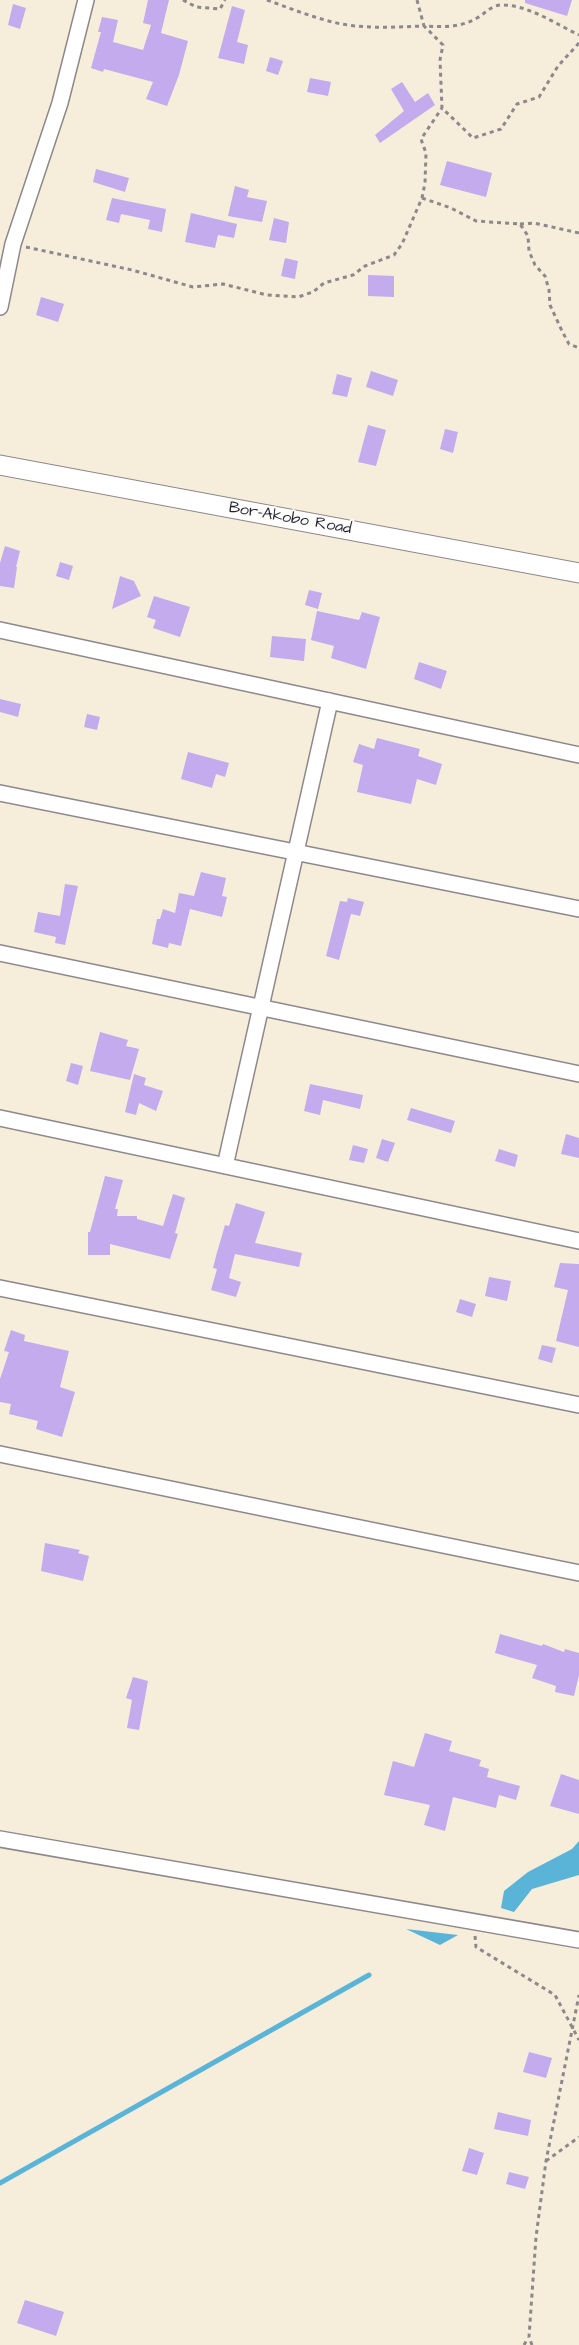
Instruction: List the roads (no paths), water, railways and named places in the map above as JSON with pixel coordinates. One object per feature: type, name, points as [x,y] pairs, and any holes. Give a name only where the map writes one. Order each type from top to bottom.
[{"type":"street","points":[[0,307],[13,244],[60,103],[86,0]]},
{"type":"street","name":"Bor-Akobo Road","points":[[0,466],[579,573]]},
{"type":"street","points":[[0,630],[579,755]]},
{"type":"street","points":[[225,1166],[260,1006],[298,852],[330,701]]},
{"type":"street","points":[[0,792],[579,909]]},
{"type":"street","points":[[0,953],[579,1074]]},
{"type":"street","points":[[0,1118],[579,1241]]},
{"type":"street","points":[[0,1288],[579,1405]]},
{"type":"street","points":[[0,1454],[579,1572]]},
{"type":"street","points":[[0,1839],[579,1940]]},
{"type":"water","points":[[579,1841],[579,1875],[532,1889],[514,1912],[501,1908],[504,1891],[528,1872],[572,1849]]},
{"type":"water","points":[[406,1929],[458,1935],[440,1945]]},
{"type":"waterway","points":[[0,2183],[369,1975]]}]
